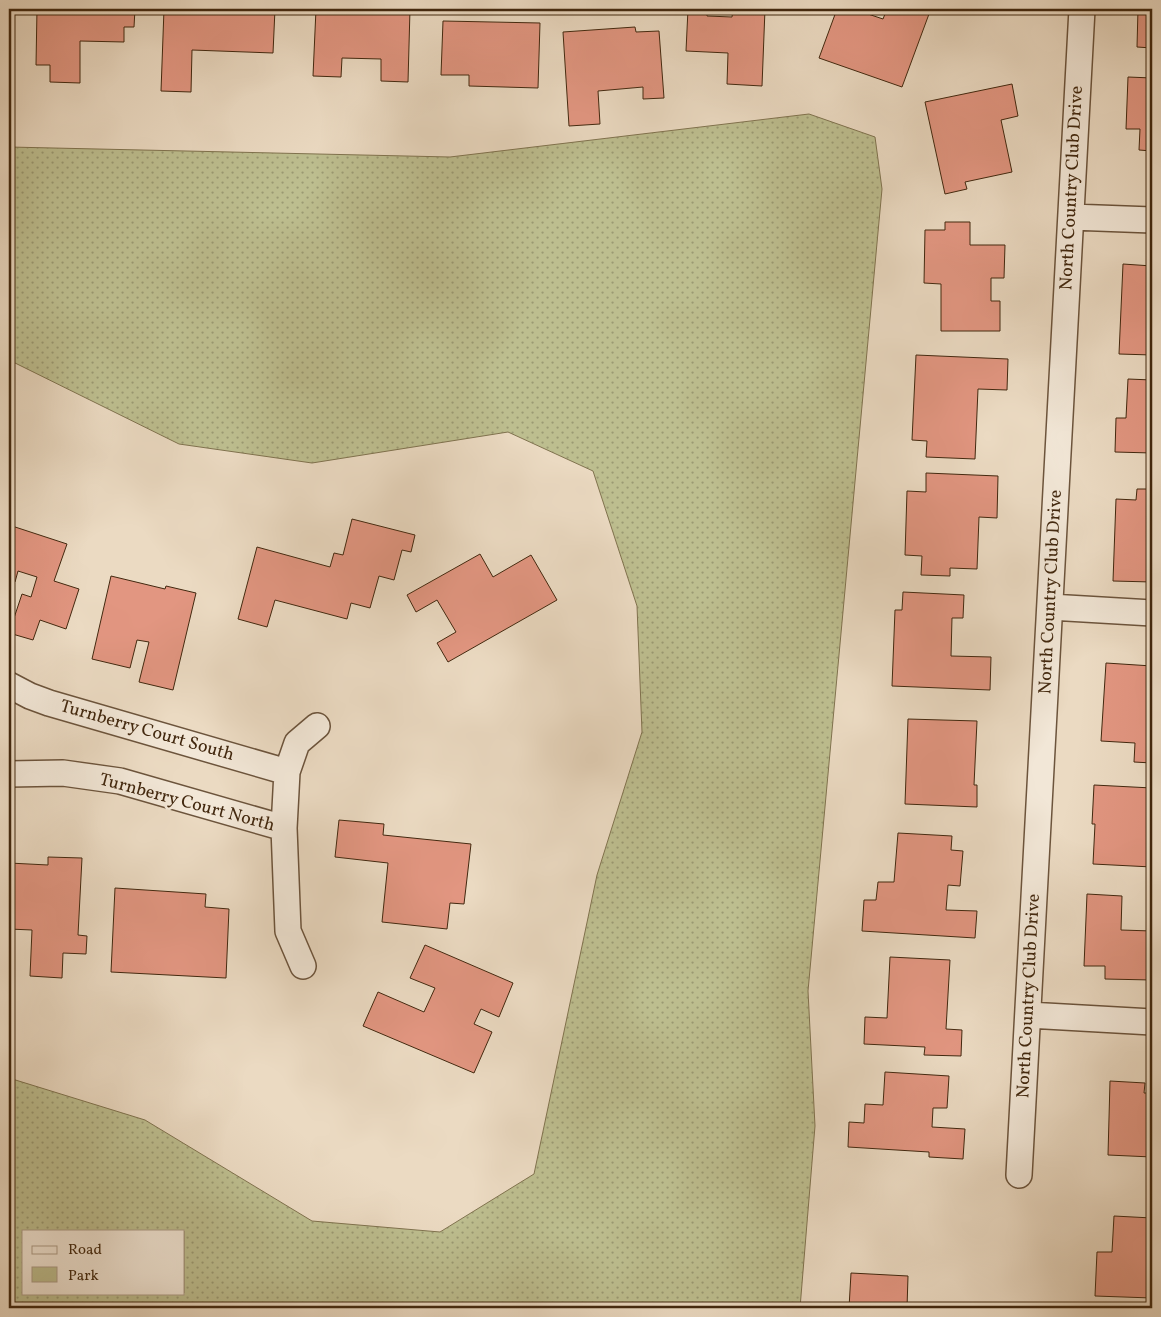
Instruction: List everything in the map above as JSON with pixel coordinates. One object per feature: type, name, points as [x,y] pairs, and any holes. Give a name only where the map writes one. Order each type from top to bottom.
[{"type":"street","name":"North Country Club Drive","points":[[1019,1175],[1082,9]]},
{"type":"street","points":[[1071,217],[1152,220]]},
{"type":"street","points":[[1050,607],[1152,613]]},
{"type":"street","name":"Turnberry Court South","points":[[9,685],[49,703],[287,772]]},
{"type":"street","points":[[284,828],[287,772],[297,743],[317,726]]},
{"type":"street","name":"Turnberry Court North","points":[[9,774],[63,774],[120,781],[284,828],[288,932],[303,966]]},
{"type":"street","points":[[1028,1015],[1152,1022]]},
{"type":"green space","points":[[809,114],[875,137],[882,189],[808,991],[815,1126],[800,1308],[9,1308],[9,1078],[145,1120],[312,1221],[440,1232],[534,1174],[597,875],[642,732],[637,606],[593,471],[508,432],[312,463],[179,444],[9,360],[9,147],[450,157]]},
{"type":"building","points":[[37,9],[135,9],[134,27],[124,27],[124,42],[80,41],[80,83],[50,82],[50,65],[36,65]]},
{"type":"building","points":[[164,9],[275,9],[273,53],[192,50],[191,92],[161,91]]},
{"type":"building","points":[[316,9],[410,9],[408,82],[381,81],[381,59],[342,58],[341,77],[313,76]]},
{"type":"building","points":[[688,9],[707,9],[707,16],[732,17],[733,9],[765,9],[762,86],[727,84],[728,53],[686,51]]},
{"type":"building","points":[[837,9],[853,9],[883,19],[887,9],[915,9],[929,14],[902,87],[819,58]]},
{"type":"building","points":[[1138,9],[1152,9],[1152,48],[1137,47]]},
{"type":"building","points":[[443,21],[540,23],[538,88],[469,86],[469,75],[441,75]]},
{"type":"building","points":[[635,27],[636,32],[659,31],[664,98],[643,99],[643,87],[598,91],[600,124],[569,126],[563,32]]},
{"type":"building","points":[[1128,77],[1152,78],[1152,151],[1139,150],[1140,129],[1126,129]]},
{"type":"building","points":[[1012,84],[1018,116],[1001,120],[1012,172],[965,182],[967,189],[945,194],[925,102]]},
{"type":"building","points":[[945,222],[970,222],[970,245],[1005,245],[1004,278],[991,278],[991,301],[1000,301],[1000,331],[941,331],[941,284],[924,283],[925,230],[945,230]]},
{"type":"building","points":[[1123,264],[1152,266],[1152,355],[1119,354]]},
{"type":"building","points":[[916,355],[1008,359],[1007,390],[978,389],[975,459],[926,457],[927,441],[912,440]]},
{"type":"building","points":[[1128,379],[1152,380],[1152,453],[1115,452],[1116,418],[1126,418]]},
{"type":"building","points":[[926,473],[998,476],[997,518],[979,517],[977,569],[950,568],[950,576],[921,575],[922,556],[905,555],[907,491],[926,492]]},
{"type":"building","points":[[1137,489],[1152,489],[1152,582],[1113,581],[1116,499],[1136,500]]},
{"type":"building","points":[[352,519],[415,535],[411,552],[402,550],[394,580],[379,576],[370,608],[351,603],[347,619],[275,600],[267,627],[238,619],[257,547],[330,567],[334,553],[343,555]]},
{"type":"building","points":[[9,525],[67,544],[54,581],[79,589],[66,629],[40,620],[33,640],[9,633],[22,594],[31,597],[37,577],[18,571],[15,582],[9,580]]},
{"type":"building","points":[[480,554],[493,577],[531,555],[557,600],[448,662],[437,643],[456,632],[437,600],[416,612],[407,595]]},
{"type":"building","points":[[111,576],[165,589],[166,586],[196,593],[173,690],[139,682],[149,642],[137,640],[130,668],[92,659]]},
{"type":"building","points":[[903,592],[964,595],[963,618],[952,618],[951,656],[991,657],[990,690],[892,686],[895,610],[902,610]]},
{"type":"building","points":[[1106,663],[1152,666],[1152,763],[1134,762],[1135,743],[1101,741]]},
{"type":"building","points":[[908,719],[977,721],[974,785],[977,785],[977,807],[905,804]]},
{"type":"building","points":[[1094,785],[1152,788],[1152,867],[1093,864],[1095,824],[1092,824]]},
{"type":"building","points":[[339,820],[384,824],[383,835],[471,844],[464,904],[450,903],[447,929],[382,922],[388,863],[335,857]]},
{"type":"building","points":[[898,833],[952,836],[951,850],[963,851],[960,886],[948,885],[946,910],[977,911],[975,938],[862,931],[864,900],[876,900],[878,882],[894,882]]},
{"type":"building","points":[[48,857],[82,858],[78,935],[87,936],[86,954],[63,953],[62,978],[30,976],[32,930],[9,929],[9,863],[48,865]]},
{"type":"building","points":[[115,888],[206,894],[205,907],[229,909],[226,978],[111,972]]},
{"type":"building","points":[[1087,894],[1122,896],[1121,930],[1152,931],[1152,980],[1105,979],[1105,966],[1084,966]]},
{"type":"building","points":[[425,945],[513,983],[499,1017],[481,1009],[474,1024],[492,1032],[474,1073],[363,1026],[378,992],[424,1012],[435,988],[410,978]]},
{"type":"building","points":[[890,957],[950,960],[946,1029],[962,1030],[961,1056],[924,1055],[925,1047],[864,1044],[865,1017],[887,1018]]},
{"type":"building","points":[[885,1072],[949,1076],[947,1108],[933,1108],[932,1127],[965,1129],[963,1159],[929,1157],[929,1152],[848,1147],[849,1122],[864,1123],[865,1104],[883,1105]]},
{"type":"building","points":[[1110,1081],[1145,1083],[1144,1093],[1152,1093],[1152,1157],[1108,1155]]},
{"type":"building","points":[[1114,1216],[1152,1218],[1152,1298],[1095,1296],[1097,1252],[1112,1252]]},
{"type":"building","points":[[851,1273],[908,1276],[907,1308],[849,1308]]}]
